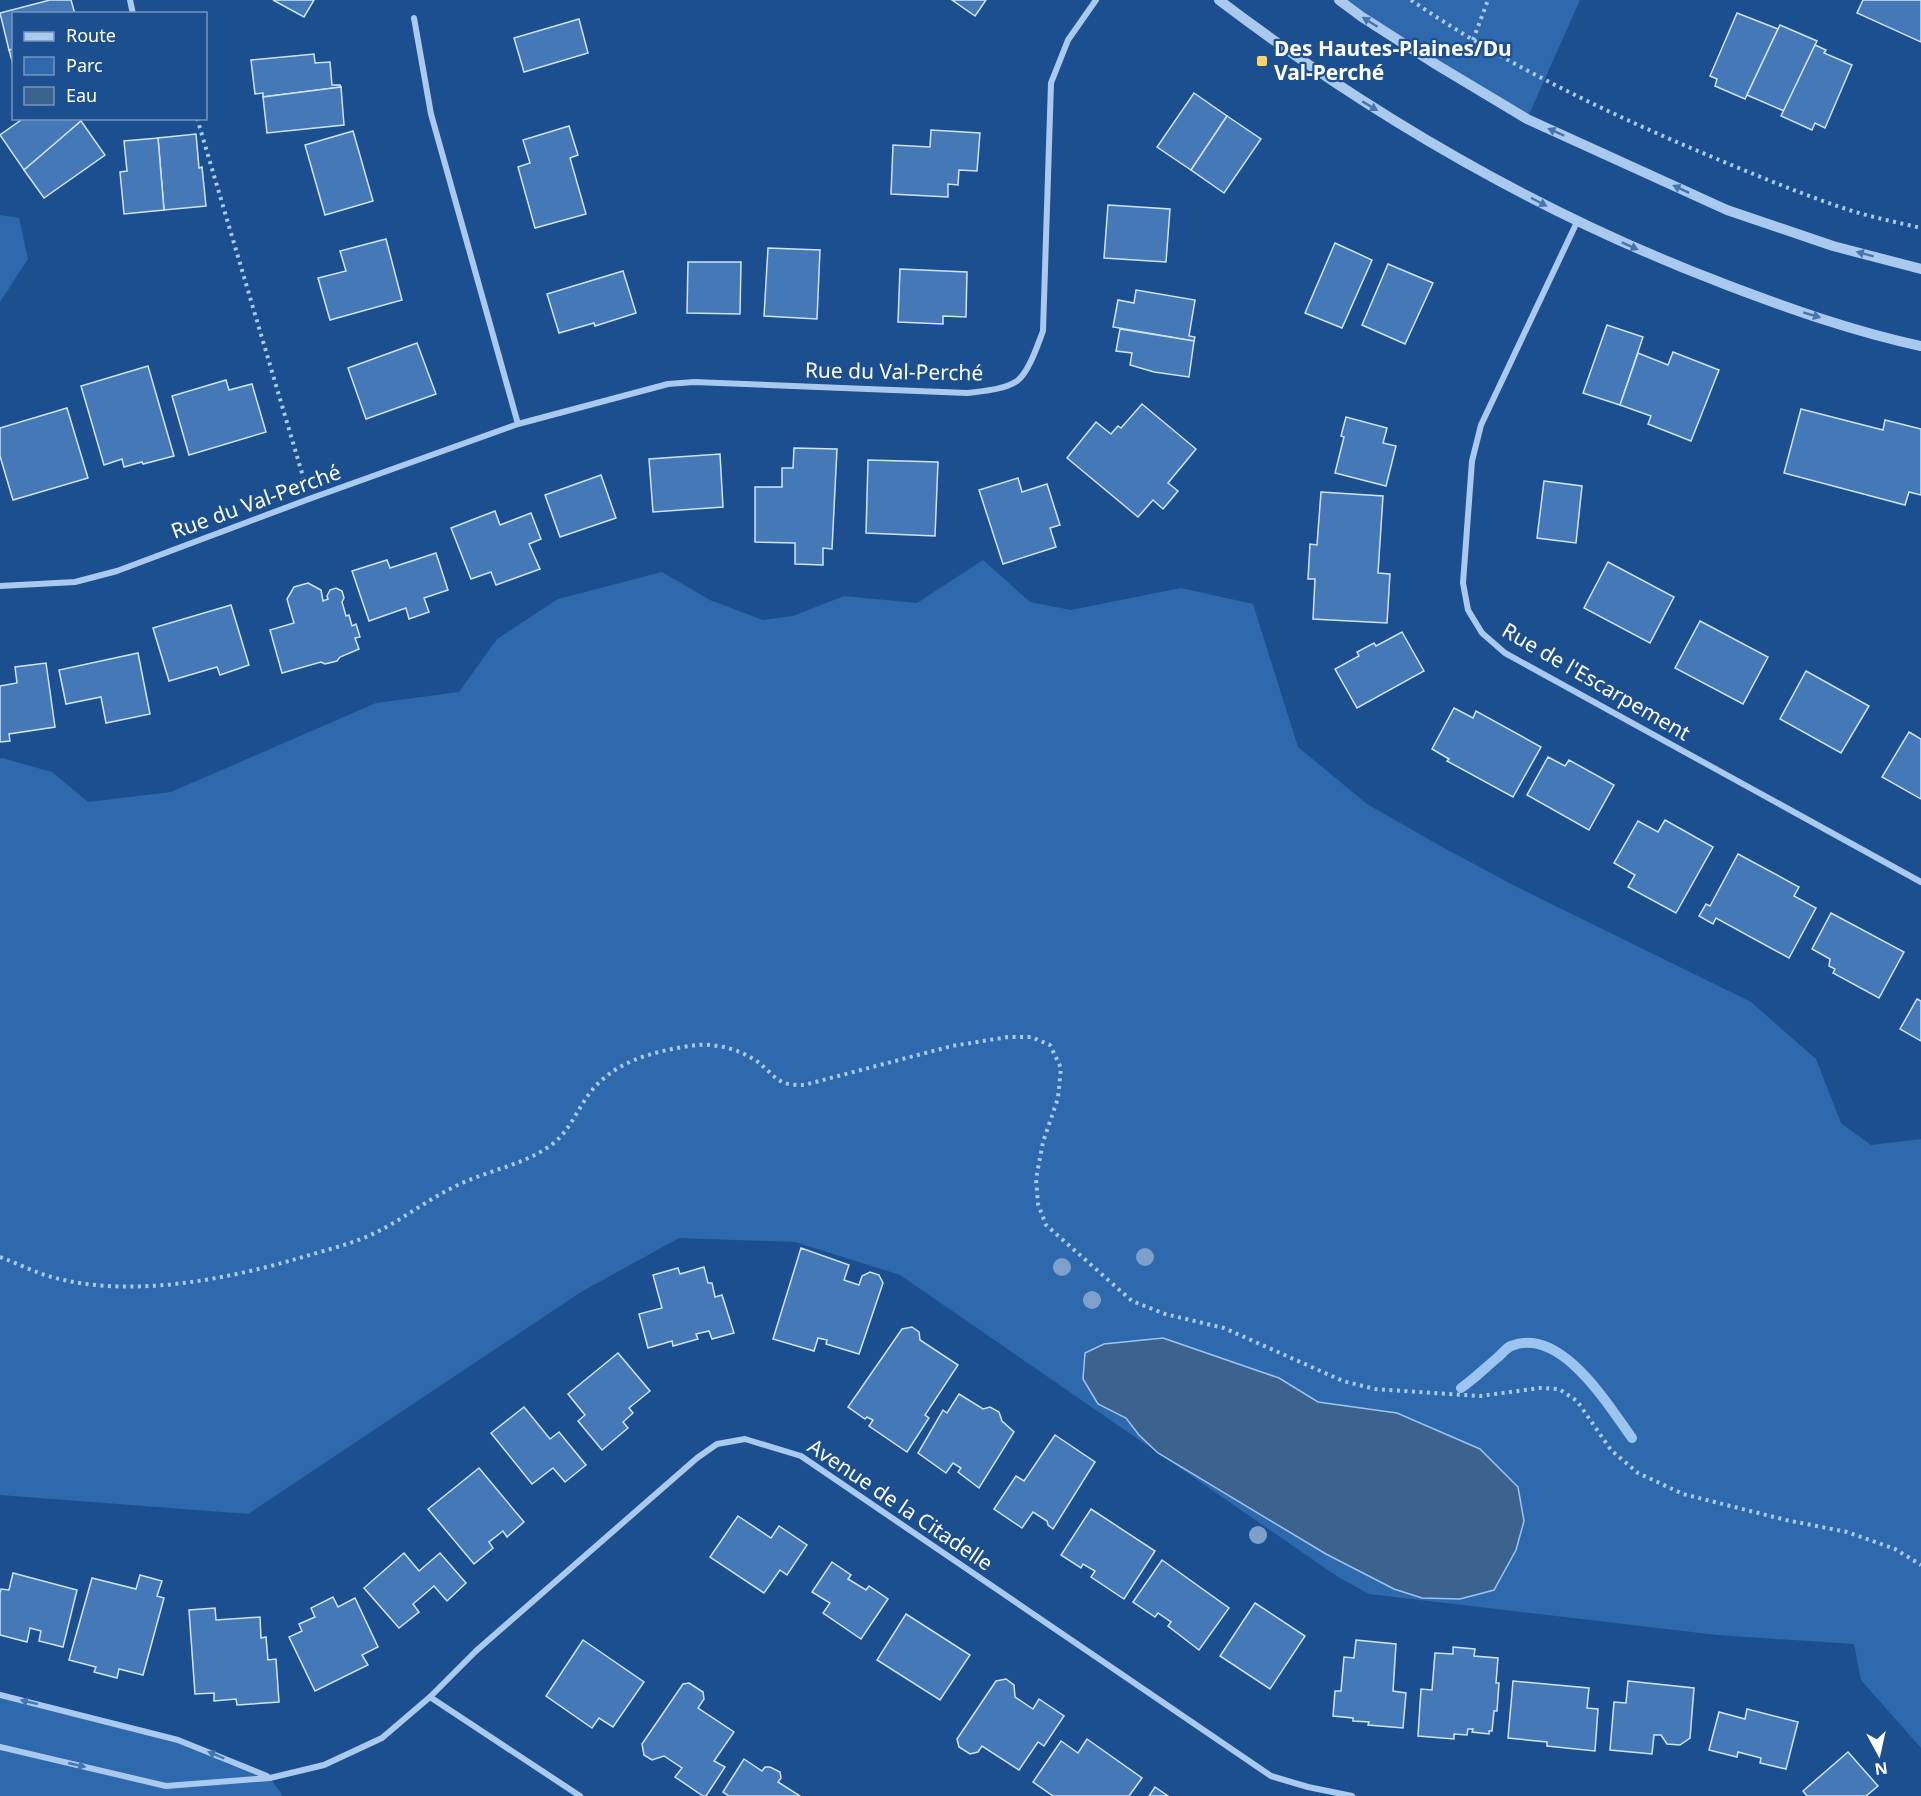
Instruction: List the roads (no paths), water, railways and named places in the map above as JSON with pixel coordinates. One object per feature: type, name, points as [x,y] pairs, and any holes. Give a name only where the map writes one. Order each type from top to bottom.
[{"type":"street","name":"Rue du Val-Perché","points":[[0,586],[75,582],[117,571],[518,424],[668,384],[694,382],[967,393],[992,390],[1018,380],[1033,357],[1043,331],[1051,83],[1068,40],[1095,0]]},
{"type":"street","points":[[1219,0],[1287,51],[1365,104],[1494,179],[1577,222],[1668,263],[1788,308],[1921,345]]},
{"type":"street","points":[[1339,0],[1418,53],[1527,119],[1727,210],[1833,246],[1921,269]]},
{"type":"street","points":[[414,18],[431,114],[518,424]]},
{"type":"street","name":"Rue de l'Escarpement","points":[[1577,222],[1481,425],[1472,461],[1463,583],[1468,610],[1482,633],[1504,653],[1921,882]]},
{"type":"street","name":"Avenue de la Citadelle","points":[[0,1747],[166,1786],[270,1778],[324,1765],[382,1738],[430,1698],[476,1651],[697,1458],[717,1444],[745,1439],[801,1456],[1271,1776],[1308,1787],[1352,1796]]},
{"type":"street","points":[[0,1695],[178,1740],[270,1778]]},
{"type":"street","points":[[430,1698],[580,1796]]},
{"type":"water","points":[[1163,1338],[1279,1378],[1318,1402],[1397,1413],[1480,1449],[1518,1487],[1524,1521],[1516,1550],[1494,1590],[1460,1599],[1422,1598],[1394,1589],[1326,1554],[1158,1453],[1139,1435],[1126,1418],[1098,1404],[1083,1379],[1085,1353],[1104,1344]]},
{"type":"waterway","points":[[1461,1388],[1511,1346],[1530,1343],[1548,1347],[1581,1372],[1632,1438]]},
{"type":"place","name":"Des Hautes-Plaines/Du Val-Perché","points":[[1262,61]]}]
